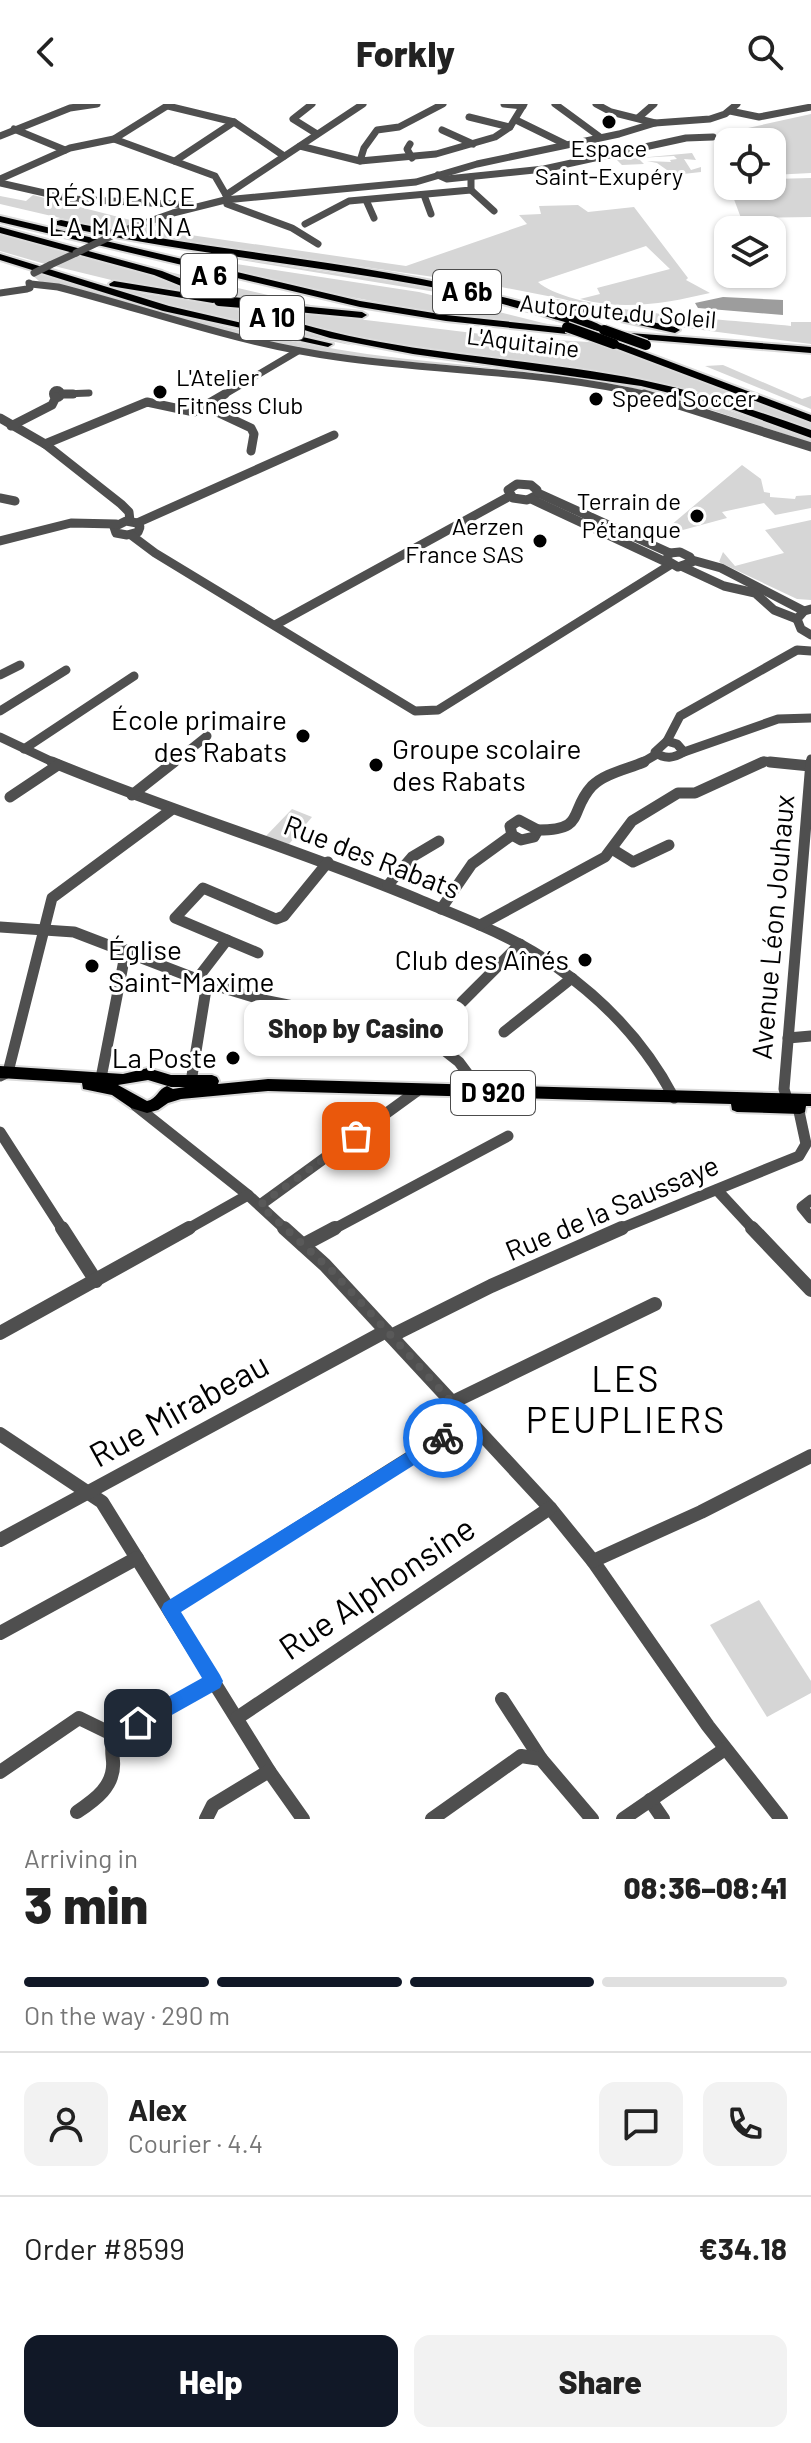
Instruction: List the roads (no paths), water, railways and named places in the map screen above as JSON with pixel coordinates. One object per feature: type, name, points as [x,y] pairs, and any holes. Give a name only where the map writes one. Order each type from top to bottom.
[{"type":"highway","name":"A 6b","points":[[0,208],[136,238],[480,294],[646,345],[811,416]]},
{"type":"highway","name":"Autoroute du Soleil","points":[[2,224],[324,304],[420,321],[533,334],[811,351]]},
{"type":"highway","name":"Autoroute du Soleil","points":[[2,224],[329,298],[421,315],[811,351]]},
{"type":"highway","name":"L'Aquitaine","points":[[2,224],[431,293],[567,327],[811,416]]},
{"type":"highway","name":"L'Aquitaine","points":[[2,224],[158,273],[264,315],[330,335],[413,351],[552,369],[670,389],[761,415],[811,434]]},
{"type":"highway","points":[[0,256],[114,284],[219,301],[420,321]]},
{"type":"highway","points":[[0,256],[153,305],[276,335],[399,354],[552,369]]},
{"type":"highway","points":[[327,267],[489,290],[668,329],[811,351]]},
{"type":"main road","points":[[148,1074],[160,1077],[167,1089],[162,1100],[149,1107],[102,1087],[2,1075],[101,1078],[148,1074]]},
{"type":"main road","points":[[131,1101],[126,1085],[135,1077]]},
{"type":"main road","name":"D 920","points":[[160,1077],[171,1081],[257,1081],[268,1085]]},
{"type":"main road","name":"D 920","points":[[162,1100],[181,1093],[268,1085],[674,1098],[684,1095],[799,1104]]},
{"type":"main road","name":"D 920","points":[[674,1098],[685,1103],[736,1106],[799,1104]]},
{"type":"street","points":[[0,136],[73,105],[97,104]]},
{"type":"street","points":[[312,104],[293,119],[317,134]]},
{"type":"street","points":[[226,201],[284,156],[363,104]]},
{"type":"street","points":[[360,161],[364,148],[377,130],[399,127],[443,104]]},
{"type":"street","points":[[300,146],[360,161],[412,158],[473,144],[513,123],[524,105],[504,104]]},
{"type":"street","points":[[555,104],[600,137]]},
{"type":"street","points":[[596,104],[611,112],[655,123]]},
{"type":"street","points":[[638,118],[654,104]]},
{"type":"street","points":[[0,293],[15,285],[20,291],[50,265],[122,231],[192,208],[226,201],[416,182],[437,174],[655,123],[700,121],[730,111],[737,104]]},
{"type":"street","points":[[0,181],[65,150],[114,139],[169,105],[234,122],[284,156]]},
{"type":"street","points":[[730,111],[759,117],[811,107]]},
{"type":"street","points":[[469,117],[513,123],[565,144]]},
{"type":"street","points":[[175,161],[234,122]]},
{"type":"street","points":[[14,129],[65,150]]},
{"type":"street","points":[[442,130],[473,144]]},
{"type":"street","points":[[437,174],[447,179],[544,169],[674,141],[685,145],[690,142],[686,138],[713,137]]},
{"type":"street","points":[[114,139],[215,176],[226,201],[292,228],[318,244]]},
{"type":"street","points":[[410,144],[407,149],[412,158]]},
{"type":"street","points":[[447,172],[468,177]]},
{"type":"street","points":[[468,177],[471,190],[494,211]]},
{"type":"street","points":[[0,181],[30,193],[68,199],[192,208]]},
{"type":"street","points":[[305,224],[343,204],[471,190]]},
{"type":"street","points":[[424,195],[431,214]]},
{"type":"street","points":[[366,200],[374,218]]},
{"type":"street","points":[[30,281],[298,351],[403,366],[543,376],[600,384],[697,407],[811,447]]},
{"type":"street","points":[[45,444],[147,402],[157,402],[189,413],[298,351]]},
{"type":"street","points":[[11,426],[52,405],[60,395],[89,393]]},
{"type":"street","points":[[204,406],[251,428],[254,434],[251,451]]},
{"type":"street","points":[[0,418],[45,444],[121,504],[139,529],[131,535]]},
{"type":"street","points":[[0,541],[71,523],[133,522],[334,435]]},
{"type":"street","points":[[510,496],[510,488],[522,484],[531,485],[534,496]]},
{"type":"street","points":[[275,625],[510,496],[518,499],[534,496],[724,586],[755,593],[774,610],[804,613]]},
{"type":"street","points":[[0,498],[15,501]]},
{"type":"street","points":[[116,524],[113,529],[116,533],[131,535],[153,552],[415,711],[438,710],[684,553],[692,560],[746,581],[786,606],[804,613]]},
{"type":"street","points":[[683,567],[692,560]]},
{"type":"street","points":[[804,613],[801,629],[811,635]]},
{"type":"street","points":[[538,830],[530,839],[521,840],[512,835],[510,826],[519,820],[538,830],[561,828],[577,819],[589,789],[598,781],[627,772],[657,754],[680,716],[797,650],[811,651]]},
{"type":"street","points":[[0,675],[20,665]]},
{"type":"street","points":[[0,711],[66,670]]},
{"type":"street","points":[[24,749],[134,676]]},
{"type":"street","points":[[657,754],[669,759],[684,752],[720,744],[781,717],[811,718]]},
{"type":"street","points":[[132,795],[207,736]]},
{"type":"street","name":"Rue des Rabats","points":[[0,737],[58,765],[171,810],[388,885],[520,944],[572,978],[623,1026],[663,1074],[674,1098]]},
{"type":"street","points":[[667,741],[684,752]]},
{"type":"street","name":"Avenue Léon Jouhaux","points":[[799,1104],[784,1089],[811,759]]},
{"type":"street","points":[[480,925],[605,857],[632,821],[678,793],[695,793],[764,761],[810,766]]},
{"type":"street","points":[[10,797],[58,765]]},
{"type":"street","points":[[2,1075],[52,898],[171,810]]},
{"type":"street","points":[[441,909],[472,864],[512,835]]},
{"type":"street","points":[[388,885],[412,857],[439,841]]},
{"type":"street","points":[[612,849],[633,862],[669,845]]},
{"type":"street","points":[[258,953],[175,918],[203,888],[276,919],[284,916],[328,862]]},
{"type":"street","points":[[0,927],[74,932],[202,981],[263,1000],[393,1026],[431,1040],[459,1062],[482,1093]]},
{"type":"street","points":[[191,1082],[202,981],[227,940]]},
{"type":"street","points":[[462,1002],[520,944]]},
{"type":"street","points":[[101,1078],[126,950]]},
{"type":"street","points":[[504,1032],[572,978]]},
{"type":"street","points":[[788,1038],[811,1036]]},
{"type":"street","points":[[260,1205],[417,1091]]},
{"type":"street","points":[[162,1100],[159,1115],[184,1142]]},
{"type":"street","points":[[131,1101],[260,1205],[303,1245],[389,1333],[550,1508],[593,1561],[725,1749],[781,1819]]},
{"type":"street","name":"Rue de la Saussaye","points":[[389,1333],[641,1218],[799,1156],[806,1144],[799,1104]]},
{"type":"street","points":[[0,1132],[96,1281]]},
{"type":"street","points":[[303,1245],[508,1136]]},
{"type":"street","points":[[717,1190],[811,1290]]},
{"type":"street","points":[[0,1333],[248,1195]]},
{"type":"street","points":[[807,1204],[811,1218]]},
{"type":"street","points":[[453,1402],[655,1304]]},
{"type":"street","name":"Rue Mirabeau","points":[[0,1540],[389,1333]]},
{"type":"street","points":[[170,1609],[469,1421]]},
{"type":"street","points":[[0,1434],[102,1502],[269,1771],[303,1819]]},
{"type":"street","points":[[593,1561],[701,1512],[811,1456]]},
{"type":"street","name":"Rue Alphonsine","points":[[237,1718],[550,1508]]},
{"type":"street","points":[[0,1633],[137,1558]]},
{"type":"street","points":[[77,1812],[100,1797],[113,1772],[109,1748],[116,1736],[214,1681]]},
{"type":"street","points":[[502,1699],[541,1759],[592,1819]]},
{"type":"street","points":[[0,1772],[79,1718],[116,1736]]},
{"type":"street","points":[[623,1819],[725,1749]]},
{"type":"street","points":[[432,1819],[521,1756],[541,1759]]},
{"type":"street","points":[[206,1819],[213,1805],[269,1771]]},
{"type":"street","points":[[650,1800],[663,1819]]},
{"type":"place","name":"Espace Saint-Exupéry","points":[[609,122]]},
{"type":"place","name":"L'Atelier Fitness Club","points":[[160,392]]},
{"type":"place","name":"Speed Soccer","points":[[596,399]]},
{"type":"place","name":"Terrain de Pétanque","points":[[697,516]]},
{"type":"place","name":"Aerzen France SAS","points":[[540,541]]},
{"type":"place","name":"École primaire des Rabats","points":[[303,736]]},
{"type":"place","name":"Groupe scolaire des Rabats","points":[[376,765]]},
{"type":"place","name":"Club des Aînés","points":[[585,960]]},
{"type":"place","name":"Église Saint-Maxime","points":[[92,966]]},
{"type":"place","name":"La Poste","points":[[233,1058]]},
{"type":"place","name":"Shop by Casino","points":[[356,1136]]},
{"type":"district","name":"RÉSIDENCE LA MARINA","points":[[121,212]]},
{"type":"district","name":"LES PEUPLIERS","points":[[626,1400]]}]
